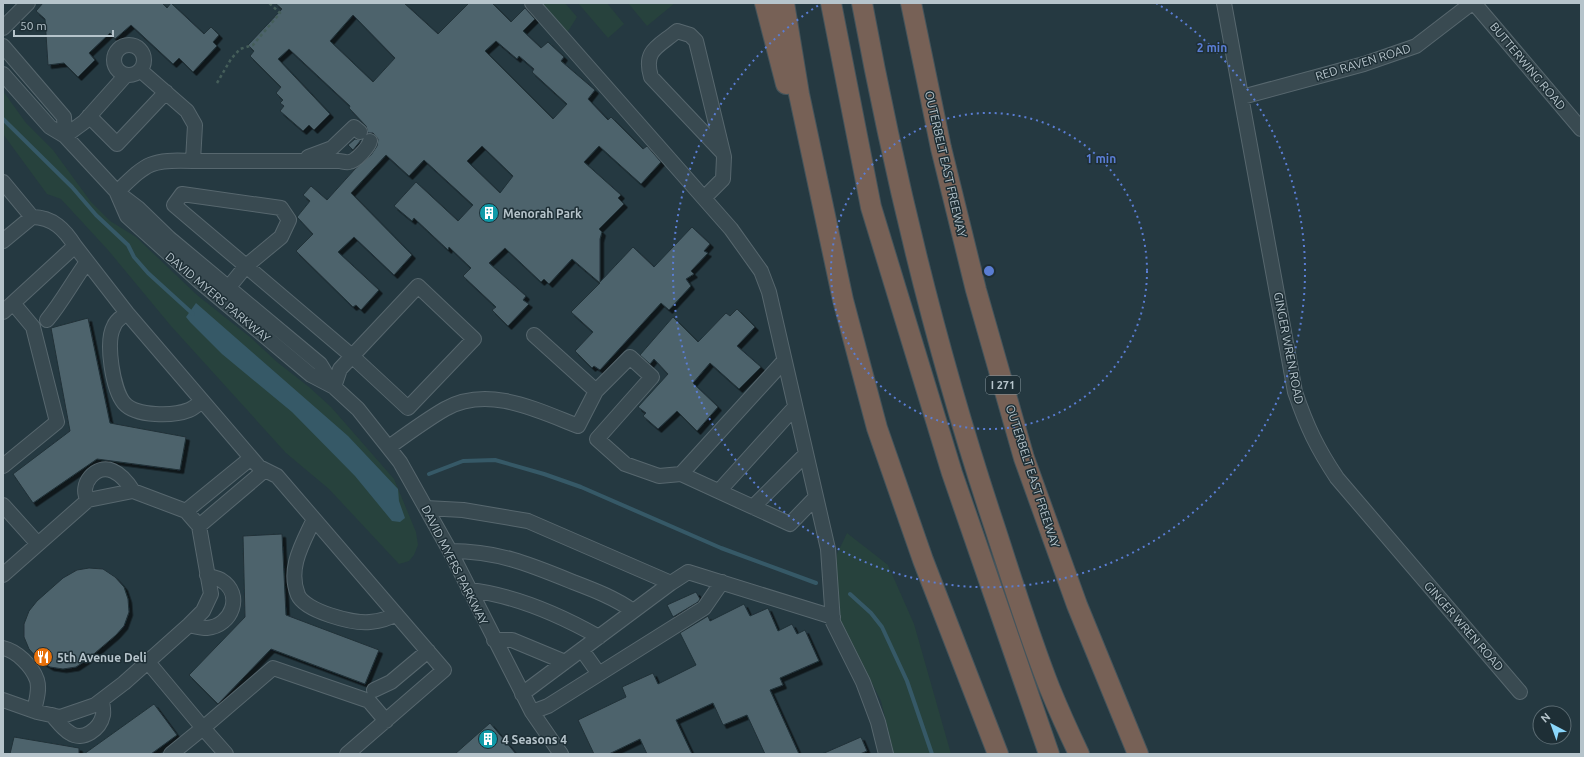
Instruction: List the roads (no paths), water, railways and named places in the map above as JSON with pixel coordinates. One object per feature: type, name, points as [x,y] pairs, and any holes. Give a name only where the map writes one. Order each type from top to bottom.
[{"type":"highway","points":[[765,3],[877,428],[924,560],[998,754]]},
{"type":"highway","points":[[784,3],[799,94],[843,300]]},
{"type":"highway","points":[[831,3],[871,206],[952,473],[1049,754]]},
{"type":"highway","points":[[862,3],[885,120],[907,219],[936,335],[968,445],[1017,597],[1050,690],[1079,754]]},
{"type":"highway","name":"OUTERBELT EAST FREEWAY","points":[[911,3],[941,148],[976,290],[1024,458],[1077,605],[1138,754]]},
{"type":"street","points":[[3,28],[28,3]]},
{"type":"street","points":[[532,3],[704,198],[747,249],[762,271],[769,292],[828,549],[834,622],[863,682],[878,722],[886,754]]},
{"type":"street","name":"GINGER WREN ROAD","points":[[1224,3],[1296,392],[1318,450],[1337,478],[1520,692]]},
{"type":"street","name":"RED RAVEN ROAD","points":[[1242,97],[1364,64],[1416,46],[1473,3]]},
{"type":"street","name":"BUTTERWING ROAD","points":[[1473,3],[1581,128]]},
{"type":"street","points":[[704,198],[723,179],[722,152],[696,41],[690,35],[677,31],[650,54],[647,65],[651,77],[722,152]]},
{"type":"street","points":[[3,46],[64,117],[65,136]]},
{"type":"street","points":[[124,46],[133,46],[141,52],[143,61],[140,70],[131,75],[126,75],[118,71],[114,62],[116,52],[124,46]]},
{"type":"street","points":[[140,70],[187,111],[195,125],[193,161]]},
{"type":"street","name":"DAVID MYERS PARKWAY","points":[[3,74],[50,128],[65,136],[117,192],[138,208],[224,293],[320,364],[334,387],[358,409],[400,462],[450,551],[522,694],[532,712],[561,754]]},
{"type":"street","points":[[65,136],[84,122],[126,75]]},
{"type":"street","points":[[89,116],[117,144],[166,92]]},
{"type":"street","points":[[117,192],[143,167],[166,160],[193,161],[296,161],[353,161],[368,146],[365,137],[354,127],[340,142],[327,151],[296,161]]},
{"type":"street","points":[[3,182],[32,217]]},
{"type":"street","points":[[224,293],[246,266],[281,237],[289,220],[281,208],[182,194],[174,204],[246,266],[352,356],[408,408],[474,339],[418,286],[352,356],[340,369],[334,387]]},
{"type":"street","points":[[4,240],[32,217],[42,217],[56,223],[67,234],[127,313],[251,458],[259,467],[277,476],[444,670],[347,754]]},
{"type":"street","points":[[3,466],[57,422],[33,328],[8,307],[75,246]]},
{"type":"street","points":[[47,320],[59,306],[72,283],[87,262]]},
{"type":"street","points":[[127,313],[114,326],[110,340],[113,375],[120,397],[125,404],[136,411],[163,413],[190,410],[202,401]]},
{"type":"street","points":[[534,335],[596,391]]},
{"type":"street","points":[[578,426],[596,391],[630,357],[652,377],[597,439]]},
{"type":"street","points":[[681,474],[784,361]]},
{"type":"street","points":[[389,447],[446,408],[473,399],[518,403],[578,426],[597,439],[625,464],[659,476],[681,474],[790,524],[816,497]]},
{"type":"street","points":[[719,491],[795,407]]},
{"type":"street","points":[[753,507],[806,454]]},
{"type":"street","points":[[186,511],[251,458]]},
{"type":"street","points":[[3,700],[34,711],[60,716],[96,705],[148,662],[189,625],[203,611],[211,594],[199,526],[186,511],[133,490],[124,478],[113,470],[104,469],[92,473],[86,483],[85,496],[88,500]]},
{"type":"street","points":[[199,526],[265,470]]},
{"type":"street","points":[[3,575],[88,500],[133,490]]},
{"type":"street","points":[[3,505],[38,544]]},
{"type":"street","points":[[426,508],[462,510],[528,520],[671,583]]},
{"type":"street","points":[[314,520],[295,561],[295,580],[298,595],[306,605],[347,621],[368,623],[388,619],[396,614]]},
{"type":"street","points":[[450,551],[473,551],[502,555],[521,561],[610,597],[633,611]]},
{"type":"street","points":[[522,694],[671,583],[688,572],[833,617]]},
{"type":"street","points":[[189,625],[207,628],[219,625],[230,616],[234,603],[231,592],[222,581],[207,575]]},
{"type":"street","points":[[532,712],[548,706],[704,608],[722,582]]},
{"type":"street","points":[[469,590],[490,593],[516,601],[573,622],[599,637]]},
{"type":"street","points":[[494,640],[512,640],[565,662]]},
{"type":"street","points":[[3,648],[21,657],[37,680],[38,693],[34,711]]},
{"type":"street","points":[[582,650],[599,674]]},
{"type":"street","points":[[374,690],[391,682],[428,651]]},
{"type":"street","points":[[148,662],[226,754]]},
{"type":"street","points":[[171,754],[273,668],[369,701],[386,720]]},
{"type":"street","points":[[52,715],[62,728],[71,734],[79,737],[89,734],[98,726],[103,715],[102,700]]},
{"type":"water","points":[[196,303],[348,436],[398,489],[399,501],[405,518],[400,522],[392,521],[355,476],[292,412],[222,354],[190,322],[186,317]]},
{"type":"waterway","points":[[3,119],[72,187],[96,215],[128,245],[134,257],[148,273],[193,314]]},
{"type":"waterway","points":[[429,474],[463,461],[495,460],[544,474],[581,487],[721,548],[816,583]]},
{"type":"waterway","points":[[850,594],[871,613],[882,627],[907,681],[932,754]]},
{"type":"place","name":"Menorah Park","points":[[489,213]]},
{"type":"place","name":"5th Avenue Deli","points":[[43,657]]},
{"type":"place","name":"4 Seasons 4","points":[[488,739]]}]
